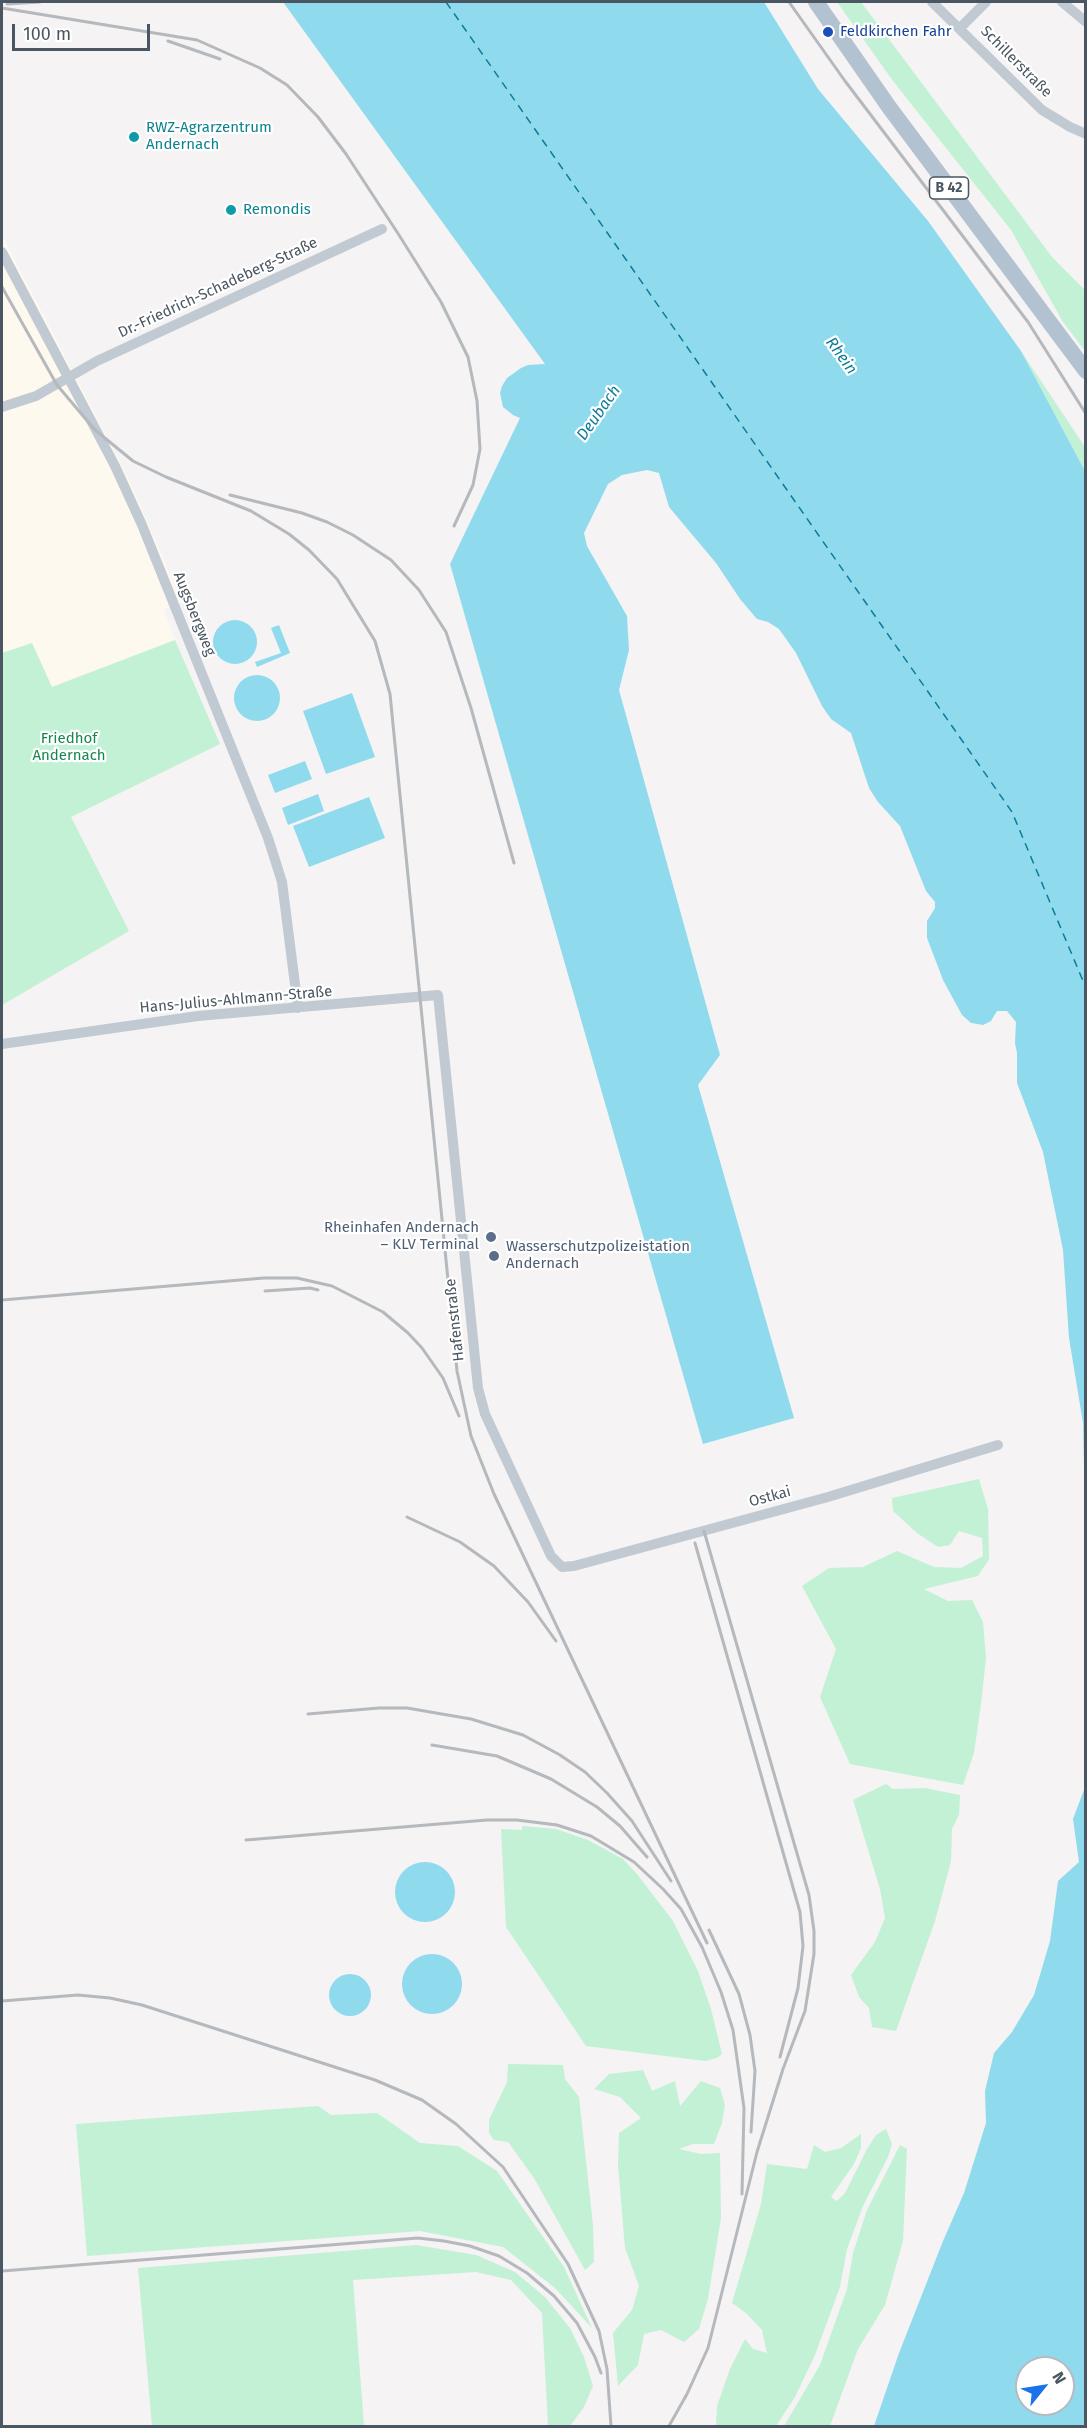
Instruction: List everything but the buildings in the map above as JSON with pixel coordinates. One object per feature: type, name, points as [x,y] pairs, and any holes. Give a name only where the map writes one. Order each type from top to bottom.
[{"type":"main road","name":"B 42","points":[[816,2],[889,107],[1086,371]]},
{"type":"street","name":"Schillerstraße","points":[[932,2],[1042,110],[1086,134]]},
{"type":"street","points":[[960,28],[986,2]]},
{"type":"street","points":[[1062,2],[1086,22]]},
{"type":"street","name":"Dr.-Friedrich-Schadeberg-Straße","points":[[2,407],[36,396],[97,361],[382,229]]},
{"type":"street","name":"Augsbergweg","points":[[2,252],[69,378],[142,525],[268,838],[282,882],[298,1008]]},
{"type":"street","name":"Hans-Julius-Ahlmann-Straße","points":[[2,1044],[198,1016],[438,995]]},
{"type":"street","name":"Hafenstraße","points":[[438,995],[478,1388],[485,1414],[551,1556]]},
{"type":"street","name":"Ostkai","points":[[551,1556],[562,1567],[574,1566],[828,1497],[998,1445]]},
{"type":"shaded area","points":[[2,235],[128,478],[183,603],[164,609],[175,640],[51,687],[32,643],[2,653]]},
{"type":"green space","points":[[837,2],[861,2],[1052,257],[1085,290],[1085,351],[1063,322],[1011,230],[893,81]]},
{"type":"green space","points":[[1021,351],[1085,447],[1085,471]]},
{"type":"green space","name":"Friedhof Andernach","points":[[175,640],[220,744],[71,817],[129,931],[2,1005],[2,653],[32,643],[52,687]]},
{"type":"green space","points":[[979,1479],[988,1509],[989,1559],[978,1576],[924,1589],[948,1601],[972,1600],[983,1622],[986,1658],[981,1704],[974,1753],[963,1785],[850,1764],[820,1697],[836,1649],[802,1586],[829,1568],[863,1567],[897,1551],[934,1567],[961,1568],[983,1556],[982,1538],[959,1531],[950,1545],[938,1547],[917,1533],[893,1511],[892,1498]]},
{"type":"green space","points":[[886,1784],[893,1789],[925,1788],[960,1795],[959,1815],[952,1829],[951,1861],[935,1921],[896,2031],[872,2027],[869,2008],[859,1997],[851,1975],[875,1942],[885,1918],[880,1889],[853,1800]]},
{"type":"green space","points":[[522,1826],[556,1829],[588,1840],[623,1859],[637,1874],[673,1921],[698,1971],[711,2009],[722,2054],[705,2061],[586,2046],[506,1927],[501,1829],[522,1830]]},
{"type":"green space","points":[[508,2064],[563,2065],[565,2079],[579,2097],[593,2225],[594,2262],[585,2270],[534,2178],[508,2142],[494,2140],[489,2133],[489,2120],[507,2082]]},
{"type":"green space","points":[[643,2070],[652,2091],[675,2081],[680,2106],[701,2081],[720,2088],[725,2105],[722,2123],[714,2144],[693,2144],[679,2149],[701,2154],[720,2153],[721,2218],[708,2299],[699,2329],[684,2342],[661,2330],[644,2334],[638,2365],[618,2386],[613,2333],[632,2310],[639,2286],[625,2248],[618,2165],[619,2133],[641,2118],[620,2097],[594,2089],[609,2074]]},
{"type":"green space","points":[[318,2106],[331,2115],[377,2113],[420,2143],[458,2146],[497,2171],[564,2267],[592,2328],[555,2288],[503,2247],[420,2231],[87,2256],[76,2124]]},
{"type":"green space","points":[[886,2129],[892,2144],[888,2157],[863,2206],[847,2249],[840,2287],[815,2355],[795,2397],[776,2426],[716,2426],[717,2406],[730,2369],[745,2339],[753,2349],[767,2353],[762,2330],[747,2314],[732,2303],[761,2204],[767,2164],[807,2169],[814,2145],[825,2152],[841,2148],[861,2134],[861,2148],[854,2164],[831,2197],[837,2201],[845,2193],[876,2135]]},
{"type":"green space","points":[[900,2145],[907,2149],[903,2241],[885,2305],[858,2349],[830,2426],[784,2426],[820,2365],[847,2289],[853,2253],[867,2210]]},
{"type":"green space","points":[[416,2245],[476,2255],[515,2272],[545,2297],[570,2328],[584,2357],[593,2386],[584,2407],[570,2426],[548,2426],[542,2313],[511,2280],[476,2272],[353,2280],[364,2426],[152,2426],[138,2268]]},
{"type":"water","points":[[283,2],[764,2],[818,89],[928,221],[1021,351],[1085,471],[1085,1512],[1083,1423],[1069,1338],[1063,1250],[1043,1152],[1017,1083],[1016,1022],[1007,1011],[997,1011],[991,1021],[983,1025],[971,1023],[962,1015],[943,980],[927,938],[927,921],[935,908],[935,902],[926,891],[900,826],[878,802],[869,788],[851,733],[831,719],[822,706],[796,653],[779,629],[768,622],[757,619],[740,599],[716,563],[669,507],[659,473],[647,470],[622,475],[608,484],[584,533],[587,546],[627,616],[629,650],[619,690],[720,1055],[698,1085],[794,1418],[703,1444],[450,564],[520,418],[503,407],[500,393],[502,386],[507,378],[521,368],[528,365],[545,364]]},
{"type":"water","points":[[235,620],[250,627],[257,642],[250,657],[235,664],[220,657],[213,642],[220,627]]},
{"type":"water","points":[[279,625],[290,653],[257,667],[255,662],[281,653],[271,628]]},
{"type":"water","points":[[257,675],[273,682],[280,698],[273,714],[257,721],[241,714],[234,698],[241,682]]},
{"type":"water","points":[[352,693],[375,757],[326,774],[303,711]]},
{"type":"water","points":[[305,761],[312,779],[275,793],[268,775]]},
{"type":"water","points":[[318,794],[324,811],[288,825],[282,808]]},
{"type":"water","points":[[369,797],[385,838],[309,867],[293,826]]},
{"type":"water","points":[[1085,1787],[1085,2426],[874,2426],[899,2353],[964,2193],[986,2123],[985,2091],[994,2053],[1012,2032],[1034,1995],[1050,1941],[1058,1881],[1079,1862],[1073,1819]]},
{"type":"water","points":[[425,1862],[446,1871],[455,1892],[446,1913],[425,1922],[404,1913],[395,1892],[404,1871]]},
{"type":"water","points":[[432,1954],[453,1963],[462,1984],[453,2005],[432,2014],[411,2005],[402,1984],[411,1963]]},
{"type":"water","points":[[350,1974],[365,1980],[371,1995],[365,2010],[350,2016],[335,2010],[329,1995],[335,1980]]},
{"type":"ferry route","points":[[446,2],[1012,812],[1086,988]]},
{"type":"railway","points":[[7,4],[40,2]]},
{"type":"railway","points":[[789,2],[845,81],[1028,322],[1086,414]]},
{"type":"railway","points":[[2,8],[197,40],[260,68],[287,85],[318,117],[346,154],[441,302],[468,357],[477,401],[480,449],[473,485],[454,526]]},
{"type":"railway","points":[[168,41],[220,59]]},
{"type":"railway","points":[[2,287],[57,385],[95,430],[133,461],[166,477],[251,511],[289,534],[309,550],[337,579],[375,641],[390,694],[457,1371],[471,1436],[494,1494],[707,1943]]},
{"type":"railway","points":[[230,495],[302,513],[353,535],[391,560],[419,590],[446,632],[471,708],[514,863]]},
{"type":"railway","points":[[2,1300],[264,1278],[297,1278],[332,1286],[383,1312],[408,1333],[422,1348],[443,1378],[459,1416]]},
{"type":"railway","points":[[265,1291],[310,1288],[318,1290]]},
{"type":"railway","points":[[407,1517],[460,1542],[494,1566],[528,1602],[556,1641]]},
{"type":"railway","points":[[669,2426],[708,2348],[757,2152],[783,2069],[805,2011],[814,1954],[814,1931],[809,1895],[704,1531]]},
{"type":"railway","points":[[695,1543],[800,1912],[803,1946],[798,1988],[780,2057]]},
{"type":"railway","points":[[308,1714],[407,1708],[471,1719],[523,1735],[585,1772],[607,1793],[632,1821],[671,1881]]},
{"type":"railway","points":[[432,1745],[497,1756],[551,1779],[597,1807],[620,1826],[647,1857]]},
{"type":"railway","points":[[246,1840],[487,1820],[517,1820],[557,1825],[591,1836],[634,1862],[681,1909],[702,1947],[721,1992],[733,2030],[744,2108],[742,2194]]},
{"type":"railway","points":[[709,1930],[739,1994],[750,2035],[755,2071],[751,2132]]},
{"type":"railway","points":[[2,2001],[78,1995],[110,1998],[142,2005],[375,2080],[422,2100],[456,2124],[503,2167],[568,2264],[599,2331],[607,2369],[611,2426]]},
{"type":"railway","points":[[2,2271],[418,2238],[444,2241],[470,2246],[499,2256],[527,2273],[554,2296],[577,2323],[601,2373]]},
{"type":"place","name":"Feldkirchen Fahr","points":[[828,32]]},
{"type":"place","name":"RWZ-Agrarzentrum Andernach","points":[[134,137]]},
{"type":"place","name":"Remondis","points":[[231,210]]},
{"type":"place","name":"Rheinhafen Andernach – KLV Terminal","points":[[491,1237]]},
{"type":"place","name":"Wasserschutzpolizeistation Andernach","points":[[494,1256]]},
{"type":"water label","name":"Rhein","points":[[841,356]]},
{"type":"water label","name":"Deubach","points":[[599,413]]}]
